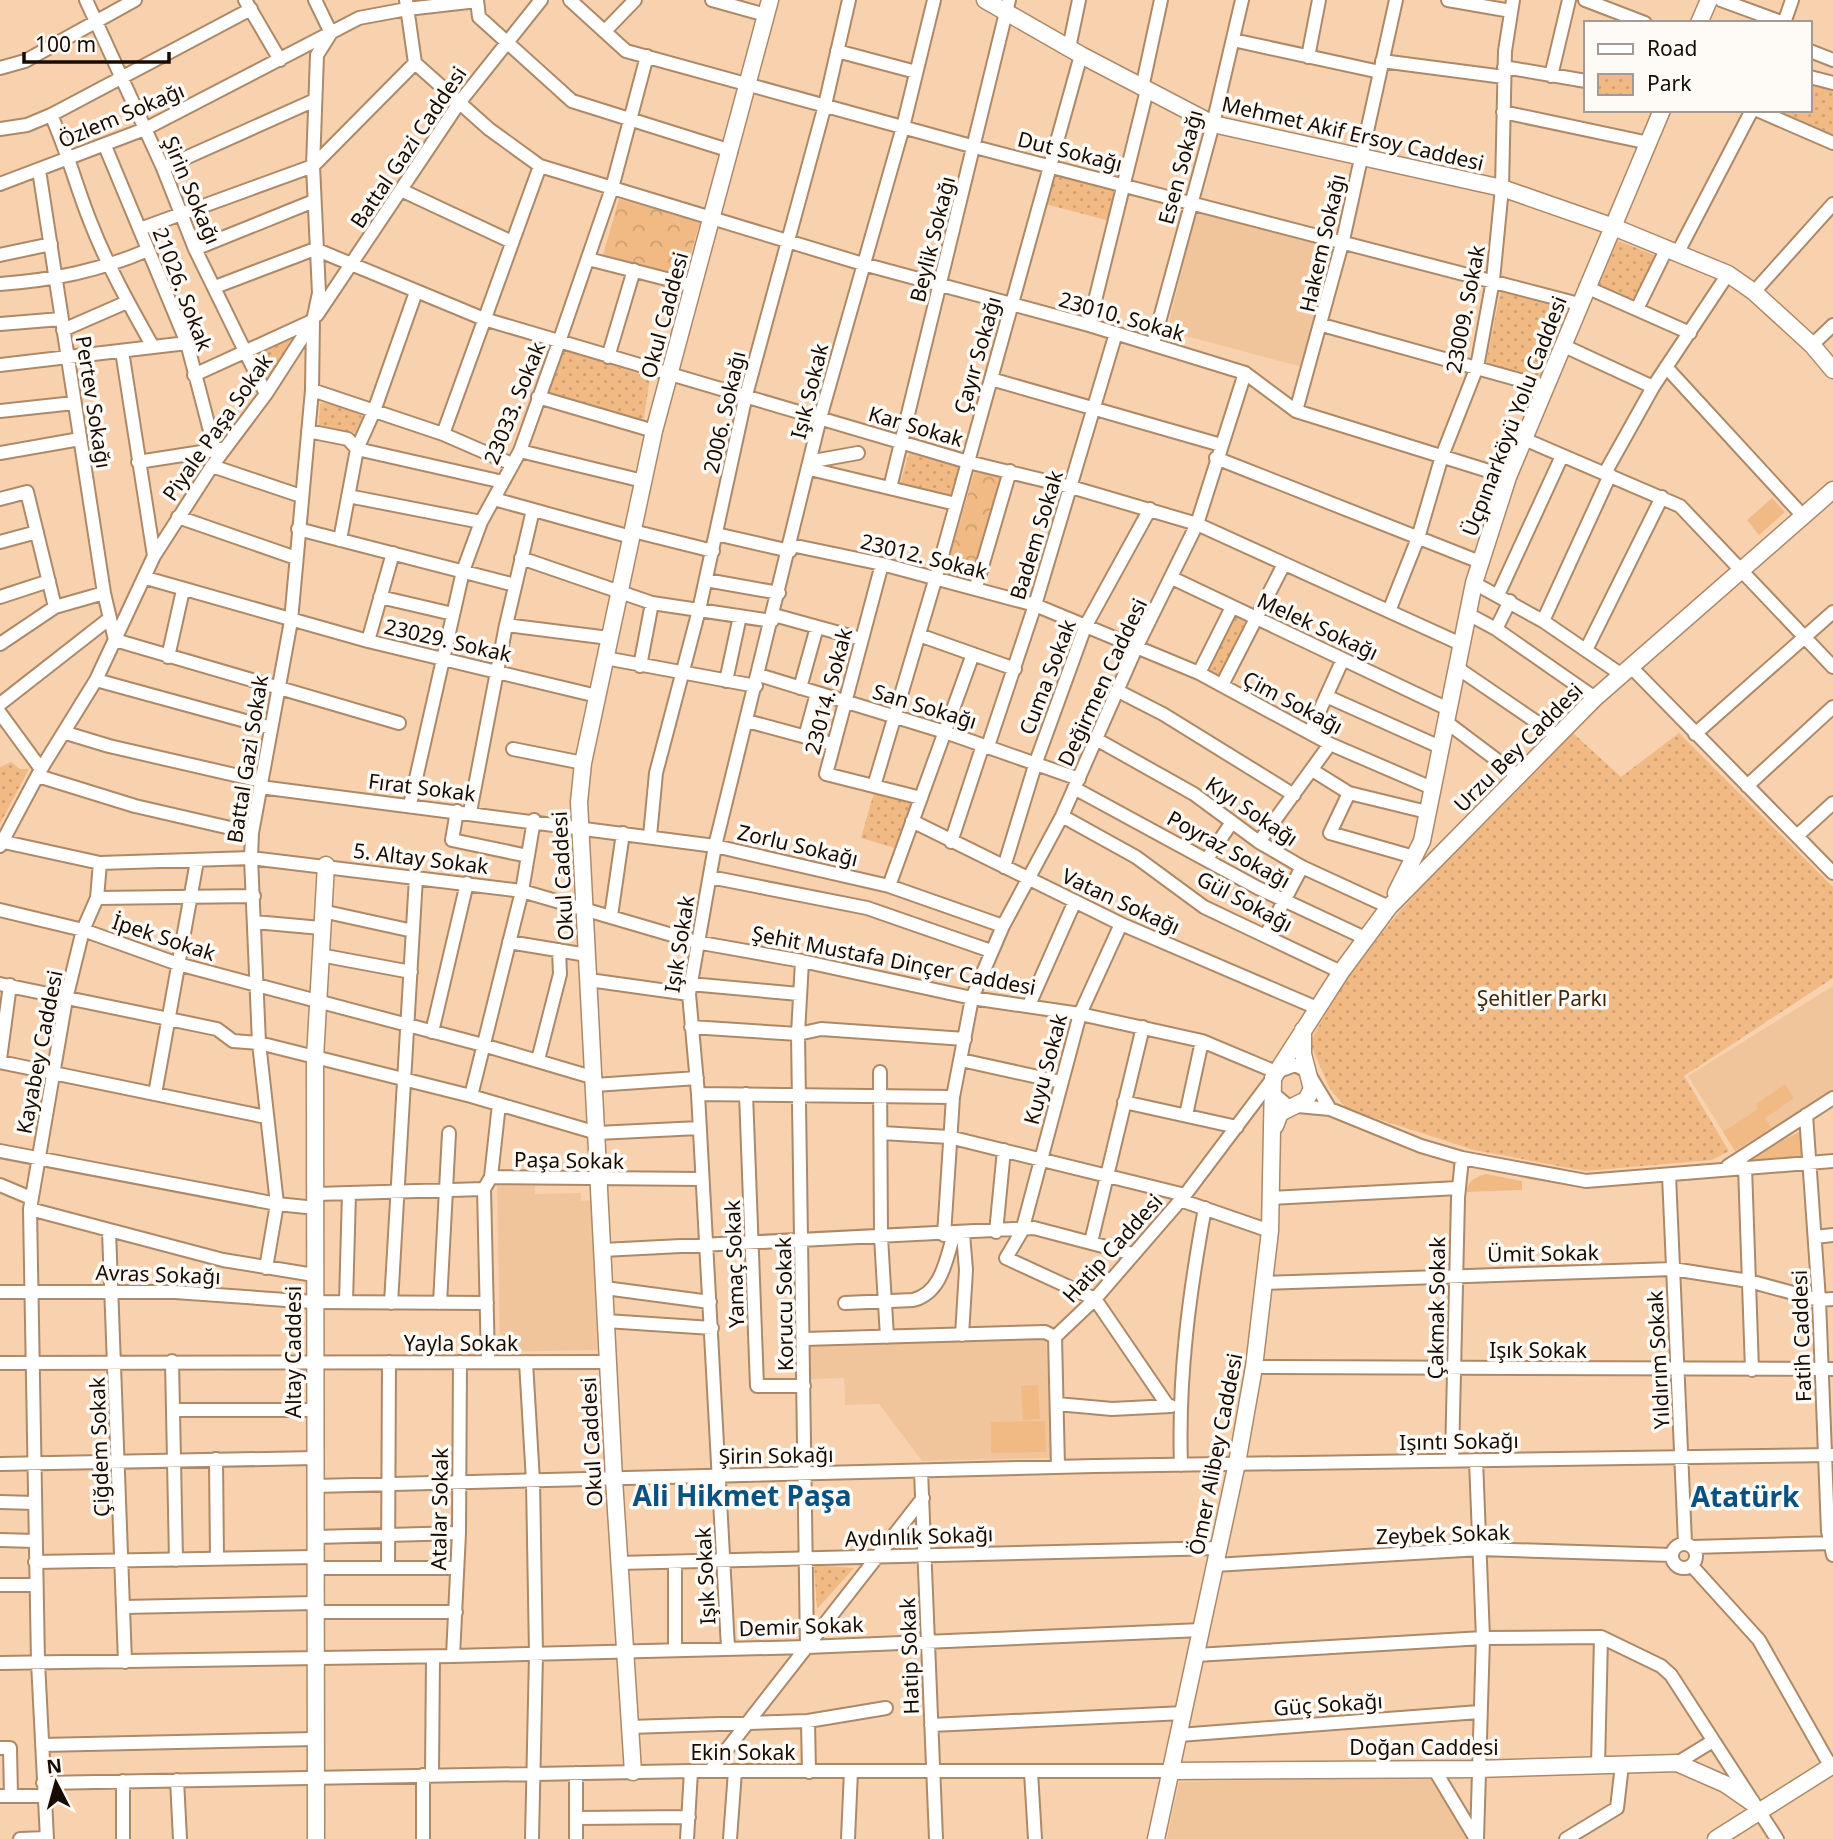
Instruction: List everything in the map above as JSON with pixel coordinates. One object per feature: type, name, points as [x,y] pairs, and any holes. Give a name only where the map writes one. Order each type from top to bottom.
[{"type":"main road","name":"Mehmet Akif Ersoy Caddesi","points":[[985,0],[1009,6],[1075,52],[1213,124],[1502,188],[1611,226],[1728,274],[1754,292],[1812,345],[1833,370]]},
{"type":"main road","points":[[1700,21],[1709,0]]},
{"type":"main road","name":"Okul Caddesi","points":[[632,1772],[614,1479],[595,1082],[578,826],[583,764],[654,431],[768,7]]},
{"type":"main road","name":"Üçpınarköyü Yolu Caddesi","points":[[1389,907],[1422,841],[1474,583],[1508,477],[1611,226],[1661,112]]},
{"type":"main road","name":"Urzu Bey Caddesi","points":[[1274,1081],[1317,1008],[1389,907],[1595,698],[1833,490]]},
{"type":"main road","name":"Altay Caddesi","points":[[316,1839],[315,1058],[316,1002],[326,865]]},
{"type":"main road","points":[[1273,1133],[1280,1113],[1310,1095],[1310,1076],[1303,1054],[1303,1030]]},
{"type":"main road","name":"Ömer Alibey Caddesi","points":[[1156,1839],[1237,1463],[1254,1367],[1270,1231],[1274,1081]]},
{"type":"main road","name":"Doğan Caddesi","points":[[1171,1771],[1477,1769],[1677,1763],[1725,1784],[1755,1807]]},
{"type":"main road","points":[[1716,1839],[1755,1807],[1832,1766]]},
{"type":"street","name":"Şirin Sokağı","points":[[86,0],[163,168],[195,249],[266,394]]},
{"type":"street","points":[[0,68],[24,61],[135,0]]},
{"type":"street","points":[[315,0],[331,33]]},
{"type":"street","points":[[477,0],[479,18],[572,101],[731,150]]},
{"type":"street","name":"Özlem Sokağı","points":[[0,184],[145,129],[359,18],[407,4],[477,0]]},
{"type":"street","name":"Battal Gazi Caddesi","points":[[313,321],[459,103],[504,43],[541,0]]},
{"type":"street","name":"Dut Sokağı","points":[[570,0],[626,51],[975,147],[1343,240],[1579,304]]},
{"type":"street","points":[[605,31],[635,0]]},
{"type":"street","points":[[712,0],[768,7]]},
{"type":"street","name":"2006. Sokağı","points":[[650,836],[656,773],[699,610],[746,395],[825,105],[849,0]]},
{"type":"street","name":"Işık Sokak","points":[[728,1648],[712,1328],[690,989],[696,942],[715,846],[790,548],[815,464],[820,418],[903,127],[934,0]]},
{"type":"street","name":"Çayır Sokağı","points":[[874,786],[936,577],[1050,166],[1075,52],[1079,0]]},
{"type":"street","points":[[1089,325],[1124,184],[1161,0]]},
{"type":"street","name":"Esen Sokağı","points":[[1153,344],[1213,124],[1242,0]]},
{"type":"street","points":[[1307,57],[1319,0]]},
{"type":"street","name":"Hakem Sokağı","points":[[1296,411],[1322,325],[1343,240],[1396,0]]},
{"type":"street","points":[[1448,0],[1512,6]]},
{"type":"street","points":[[1552,76],[1569,0]]},
{"type":"street","points":[[1585,0],[1640,21]]},
{"type":"street","points":[[1721,0],[1779,21]]},
{"type":"street","points":[[1785,21],[1793,0]]},
{"type":"street","points":[[407,4],[415,63],[459,103],[540,166],[443,434]]},
{"type":"street","points":[[0,129],[27,125],[51,115],[248,5],[280,60]]},
{"type":"street","name":"Beylik Sokağı","points":[[890,488],[1009,6]]},
{"type":"street","name":"23009. Sokak","points":[[1389,611],[1418,538],[1442,456],[1476,368],[1493,280],[1502,188],[1504,72],[1512,6]]},
{"type":"street","name":"Piyale Paşa Sokak","points":[[1,843],[39,773],[66,733],[96,680],[146,578],[154,555],[212,466],[220,449],[266,394],[313,321],[318,293],[313,166],[317,55],[331,33]]},
{"type":"street","points":[[1233,40],[1307,57],[1381,67],[1504,72],[1584,81]]},
{"type":"street","points":[[837,51],[916,72]]},
{"type":"street","points":[[1812,52],[1833,60]]},
{"type":"street","name":"23033. Sokak","points":[[410,805],[463,571],[481,522],[520,451],[559,342],[612,188],[647,56]]},
{"type":"street","points":[[140,229],[313,166],[415,63]]},
{"type":"street","points":[[1812,77],[1833,83]]},
{"type":"street","points":[[163,168],[315,100]]},
{"type":"street","points":[[1503,112],[1649,143]]},
{"type":"street","points":[[1637,309],[1753,112]]},
{"type":"street","points":[[1759,112],[1833,143]]},
{"type":"street","points":[[51,115],[70,159],[90,221],[127,302],[153,347]]},
{"type":"street","name":"21026. Sokak","points":[[104,146],[187,343],[194,375],[220,449]]},
{"type":"street","name":"23010. Sokak","points":[[540,166],[788,242],[1089,325],[1245,373],[1296,411],[1508,477]]},
{"type":"street","name":"Pertev Sokağı","points":[[39,170],[104,593],[115,640]]},
{"type":"street","points":[[401,190],[512,242]]},
{"type":"street","points":[[195,249],[314,201]]},
{"type":"street","points":[[1754,292],[1833,204]]},
{"type":"street","points":[[0,256],[51,244]]},
{"type":"street","points":[[215,287],[315,249]]},
{"type":"street","name":"Kar Sokak","points":[[315,249],[484,319],[901,443],[1071,487],[1197,524],[1461,644]]},
{"type":"street","points":[[0,284],[55,279],[110,266],[148,250]]},
{"type":"street","points":[[588,259],[694,286]]},
{"type":"street","points":[[608,357],[634,270]]},
{"type":"street","points":[[1543,621],[1607,474],[1653,387],[1728,274]]},
{"type":"street","points":[[1586,287],[1690,333]]},
{"type":"street","points":[[340,540],[357,449],[374,411],[416,292]]},
{"type":"street","points":[[0,324],[62,324],[127,302]]},
{"type":"street","points":[[194,375],[313,321]]},
{"type":"street","name":"Battal Gazi Sokak","points":[[266,1268],[277,1204],[259,1043],[252,833],[291,621],[312,390],[313,321]]},
{"type":"street","points":[[1322,325],[1545,387]]},
{"type":"street","points":[[1812,345],[1833,325]]},
{"type":"street","name":"Badem Sokak","points":[[951,842],[1035,605],[1116,333]]},
{"type":"street","points":[[0,365],[187,343]]},
{"type":"street","points":[[1562,345],[1653,387]]},
{"type":"street","points":[[122,351],[154,555]]},
{"type":"street","points":[[1666,367],[1803,516]]},
{"type":"street","name":"Değirmen Caddesi","points":[[953,1234],[949,1138],[953,1097],[972,998],[1003,926],[1062,816],[1136,648],[1197,524],[1245,373]]},
{"type":"street","points":[[991,379],[1093,406],[1221,445]]},
{"type":"street","points":[[312,390],[443,434],[512,464]]},
{"type":"street","points":[[538,397],[654,431]]},
{"type":"street","points":[[0,411],[74,403]]},
{"type":"street","points":[[308,431],[348,439],[357,449],[503,482]]},
{"type":"street","points":[[0,453],[80,439]]},
{"type":"street","points":[[1524,439],[1680,506],[1833,667]]},
{"type":"street","points":[[138,462],[220,449]]},
{"type":"street","points":[[520,451],[643,481]]},
{"type":"street","points":[[815,464],[858,453]]},
{"type":"street","points":[[1496,629],[1504,598],[1562,456]]},
{"type":"street","points":[[1216,458],[1480,562]]},
{"type":"street","points":[[815,464],[890,488],[956,504]]},
{"type":"street","points":[[212,466],[301,496]]},
{"type":"street","points":[[976,587],[1010,471]]},
{"type":"street","points":[[0,499],[27,492],[55,607]]},
{"type":"street","points":[[348,496],[481,522]]},
{"type":"street","points":[[1586,650],[1662,497]]},
{"type":"street","points":[[494,499],[632,534],[713,551]]},
{"type":"street","name":"Cuma Sokak","points":[[1004,867],[1036,762],[1085,627],[1150,509]]},
{"type":"street","points":[[528,856],[452,840],[464,811],[533,510]]},
{"type":"street","points":[[178,517],[296,558]]},
{"type":"street","points":[[298,529],[515,585]]},
{"type":"street","points":[[0,542],[37,532]]},
{"type":"street","name":"23012. Sokak","points":[[716,534],[882,564],[976,587],[1035,605],[1136,648]]},
{"type":"street","points":[[368,641],[393,553]]},
{"type":"street","points":[[521,558],[652,603],[773,618],[860,639]]},
{"type":"street","name":"23014. Sokak","points":[[882,564],[826,774],[921,798]]},
{"type":"street","points":[[1222,685],[1254,617],[1284,564]]},
{"type":"street","name":"23029. Sokak","points":[[146,578],[291,621],[597,696]]},
{"type":"street","name":"Melek Sokağı","points":[[1172,578],[1343,659],[1447,715],[1518,776]]},
{"type":"street","points":[[706,580],[779,593]]},
{"type":"street","points":[[0,597],[49,581]]},
{"type":"street","points":[[1474,583],[1626,671],[1695,734],[1833,873]]},
{"type":"street","points":[[168,657],[183,590]]},
{"type":"street","points":[[0,643],[55,607],[104,593]]},
{"type":"street","points":[[380,597],[453,614]]},
{"type":"street","points":[[640,666],[652,603]]},
{"type":"street","points":[[1199,673],[1232,607]]},
{"type":"street","points":[[1695,734],[1833,612]]},
{"type":"street","points":[[1468,614],[1496,629],[1595,698]]},
{"type":"street","points":[[726,681],[740,616]]},
{"type":"street","points":[[0,704],[110,618]]},
{"type":"street","points":[[506,625],[609,638]]},
{"type":"street","points":[[800,688],[817,627]]},
{"type":"street","points":[[919,635],[1014,669]]},
{"type":"street","points":[[115,640],[399,723]]},
{"type":"street","name":"Çim Sokağı","points":[[1136,648],[1199,673],[1330,744],[1432,788]]},
{"type":"street","points":[[889,886],[973,654]]},
{"type":"street","name":"San Sokağı","points":[[605,657],[726,681],[757,681],[800,688],[1036,762],[1077,783]]},
{"type":"street","points":[[1310,732],[1343,659]]},
{"type":"street","points":[[1457,667],[1557,736]]},
{"type":"street","points":[[96,680],[271,728]]},
{"type":"street","points":[[1118,691],[1163,715],[1294,795]]},
{"type":"street","points":[[806,737],[817,693]]},
{"type":"street","points":[[1326,696],[1440,747]]},
{"type":"street","points":[[1747,786],[1833,707]]},
{"type":"street","points":[[0,713],[39,773],[135,806],[252,833]]},
{"type":"street","points":[[747,721],[832,744]]},
{"type":"street","name":"Fırat Sokak","points":[[66,733],[109,747],[261,784],[578,826]]},
{"type":"street","name":"Kıyı Sokağı","points":[[1096,739],[1195,794],[1259,842],[1302,867],[1389,907]]},
{"type":"street","points":[[1259,842],[1330,744]]},
{"type":"street","points":[[513,749],[583,764]]},
{"type":"street","points":[[1312,770],[1349,793],[1427,812]]},
{"type":"street","name":"Poyraz Sokağı","points":[[1077,783],[1284,901],[1367,939]]},
{"type":"street","points":[[1349,793],[1330,833],[1414,857]]},
{"type":"street","points":[[1798,835],[1833,803]]},
{"type":"street","name":"Gül Sokağı","points":[[1062,816],[1136,857],[1204,907],[1341,972]]},
{"type":"street","points":[[471,1096],[522,891],[534,820]]},
{"type":"street","name":"Vatan Sokağı","points":[[912,821],[1121,924],[1317,1008]]},
{"type":"street","points":[[1207,859],[1232,822]]},
{"type":"street","name":"Zorlu Sokağı","points":[[578,826],[715,846],[889,886],[1003,926]]},
{"type":"street","points":[[611,916],[623,833]]},
{"type":"street","name":"5. Altay Sokak","points":[[1,843],[100,863],[251,858],[326,865],[522,891],[584,907]]},
{"type":"street","points":[[155,1094],[197,861]]},
{"type":"street","name":"Kayabey Caddesi","points":[[47,1838],[35,1562],[29,1292],[30,1204],[66,999],[83,930],[97,898],[100,863]]},
{"type":"street","points":[[1266,935],[1302,867]]},
{"type":"street","points":[[391,1303],[416,877]]},
{"type":"street","points":[[710,877],[867,908],[991,951]]},
{"type":"street","points":[[432,1032],[467,883]]},
{"type":"street","points":[[97,898],[254,896]]},
{"type":"street","points":[[1029,1005],[1074,901]]},
{"type":"street","name":"Şehit Mustafa Dinçer Caddesi","points":[[584,907],[696,942],[802,961],[972,998],[1080,1014],[1202,1041],[1274,1081]]},
{"type":"street","name":"İpek Sokak","points":[[0,911],[83,930],[178,964],[538,1060],[595,1082]]},
{"type":"street","points":[[255,922],[322,919],[414,930]]},
{"type":"street","name":"Kuyu Sokak","points":[[1095,1299],[1006,1258],[1022,1231],[1080,1014],[1121,924]]},
{"type":"street","points":[[509,942],[587,955]]},
{"type":"street","points":[[538,1060],[560,974],[559,950]]},
{"type":"street","points":[[320,955],[411,972]]},
{"type":"street","name":"Korucu Sokak","points":[[802,961],[798,1034],[808,1558],[807,1647]]},
{"type":"street","points":[[589,980],[690,989],[799,994]]},
{"type":"street","points":[[266,1116],[0,1061],[5,985],[217,1030],[233,1041],[259,1043],[404,1079],[597,1133],[699,1128]]},
{"type":"street","points":[[691,1027],[798,1034],[821,1029],[965,1039]]},
{"type":"street","points":[[1091,1242],[1105,1175],[1143,1027]]},
{"type":"street","points":[[1186,1115],[1202,1041]]},
{"type":"street","points":[[961,1060],[1061,1082]]},
{"type":"street","points":[[1330,1109],[1310,1076],[1295,1065],[1288,1065],[1274,1081],[1281,1102],[1330,1109],[1421,1146],[1462,1158],[1586,1181],[1833,1161]]},
{"type":"street","points":[[880,1072],[881,1237],[887,1337]]},
{"type":"street","points":[[595,1082],[697,1078]]},
{"type":"street","name":"Hatip Caddesi","points":[[1055,1337],[1095,1299],[1183,1197],[1274,1081]]},
{"type":"street","points":[[698,1094],[953,1097]]},
{"type":"street","name":"Yamaç Sokak","points":[[746,1094],[757,1386],[804,1386]]},
{"type":"street","points":[[1725,1168],[1833,1098]]},
{"type":"street","points":[[1124,1102],[1237,1127]]},
{"type":"street","points":[[488,1362],[487,1183],[499,1104]]},
{"type":"street","name":"Fatih Caddesi","points":[[1807,1115],[1819,1300],[1828,1369],[1832,1547]]},
{"type":"street","points":[[440,1303],[449,1133]]},
{"type":"street","points":[[882,1133],[949,1138],[1105,1175],[1183,1197],[1205,1208],[1270,1231]]},
{"type":"street","points":[[996,1232],[1004,1150]]},
{"type":"street","name":"Paşa Sokak","points":[[0,1152],[277,1204],[316,1201],[349,1193],[446,1190],[487,1183],[702,1180]]},
{"type":"street","name":"Çakmak Sokak","points":[[1452,1460],[1458,1188],[1462,1158]]},
{"type":"street","points":[[1745,1167],[1752,1370]]},
{"type":"street","name":"Yıldırım Sokak","points":[[1668,1175],[1682,1459],[1689,1545]]},
{"type":"street","points":[[0,1185],[30,1204],[109,1231],[223,1261],[314,1275]]},
{"type":"street","points":[[1271,1198],[1458,1188]]},
{"type":"street","points":[[345,1302],[349,1193]]},
{"type":"street","points":[[1181,1465],[1173,1406],[1205,1208]]},
{"type":"street","points":[[603,1250],[1022,1231],[1034,1228],[1133,1254]]},
{"type":"street","name":"Çiğdem Sokak","points":[[109,1231],[125,1662]]},
{"type":"street","points":[[845,1303],[916,1300],[933,1288],[953,1234]]},
{"type":"street","points":[[953,1234],[966,1270],[962,1335]]},
{"type":"street","points":[[1815,1237],[1833,1235]]},
{"type":"street","name":"Ümit Sokak","points":[[1265,1283],[1456,1274],[1673,1269],[1749,1281],[1819,1300],[1833,1299]]},
{"type":"street","points":[[605,1288],[710,1302]]},
{"type":"street","name":"Avras Sokağı","points":[[0,1292],[113,1290],[314,1302],[487,1303]]},
{"type":"street","points":[[1095,1299],[1173,1406]]},
{"type":"street","points":[[606,1321],[712,1328]]},
{"type":"street","points":[[804,1339],[1045,1332],[1055,1337],[1058,1467]]},
{"type":"street","points":[[173,1361],[176,1560]]},
{"type":"street","points":[[388,1568],[389,1362]]},
{"type":"street","name":"Atalar Sokak","points":[[453,1656],[459,1533],[460,1362]]},
{"type":"street","points":[[526,1362],[533,1481],[536,1654],[531,1773],[532,1839]]},
{"type":"street","name":"Yayla Sokak","points":[[0,1363],[608,1362]]},
{"type":"street","name":"Işık Sokak","points":[[1254,1367],[1828,1369]]},
{"type":"street","points":[[1057,1404],[1112,1409],[1173,1406]]},
{"type":"street","points":[[173,1410],[314,1410]]},
{"type":"street","name":"Işıntı Sokağı","points":[[1237,1463],[1829,1455]]},
{"type":"street","points":[[0,1464],[174,1458],[315,1458]]},
{"type":"street","points":[[216,1459],[217,1559]]},
{"type":"street","points":[[1476,1460],[1483,1638],[1476,1839]]},
{"type":"street","name":"Şirin Sokağı","points":[[316,1486],[1237,1463]]},
{"type":"street","name":"Hatip Sokak","points":[[921,1471],[936,1839]]},
{"type":"street","points":[[710,1771],[923,1498]]},
{"type":"street","points":[[0,1502],[34,1503]]},
{"type":"street","points":[[316,1537],[459,1533]]},
{"type":"street","points":[[0,1540],[35,1541]]},
{"type":"street","points":[[1692,1566],[1680,1567],[1672,1555],[1674,1548],[1689,1545],[1832,1547]]},
{"type":"street","points":[[1689,1545],[1697,1554],[1692,1566]]},
{"type":"street","name":"Aydınlık Sokağı","points":[[620,1563],[1219,1548]]},
{"type":"street","name":"Zeybek Sokak","points":[[1215,1565],[1480,1549],[1672,1555]]},
{"type":"street","points":[[35,1562],[217,1559],[388,1568],[457,1568]]},
{"type":"street","points":[[675,1562],[675,1650]]},
{"type":"street","points":[[1692,1566],[1759,1640],[1832,1766]]},
{"type":"street","points":[[0,1586],[36,1585]]},
{"type":"street","points":[[123,1606],[316,1607],[456,1612]]},
{"type":"street","name":"Demir Sokak","points":[[0,1663],[433,1657],[807,1647],[1201,1630]]},
{"type":"street","points":[[1598,1766],[1601,1637]]},
{"type":"street","points":[[1196,1655],[1483,1638],[1601,1637],[1661,1666],[1671,1675],[1777,1839]]},
{"type":"street","points":[[424,1839],[433,1657]]},
{"type":"street","points":[[630,1727],[808,1721],[886,1708]]},
{"type":"street","name":"Güç Sokağı","points":[[1179,1735],[1479,1712]]},
{"type":"street","points":[[931,1725],[1184,1713]]},
{"type":"street","points":[[808,1721],[809,1772]]},
{"type":"street","points":[[42,1745],[316,1738]]},
{"type":"street","name":"Doğan Caddesi","points":[[1677,1763],[1713,1741]]},
{"type":"street","points":[[0,1748],[10,1748],[5,1796]]},
{"type":"street","points":[[1566,1839],[1616,1808],[1620,1799],[1622,1765]]},
{"type":"street","points":[[1434,1769],[1476,1839]]},
{"type":"street","points":[[687,1839],[691,1771]]},
{"type":"street","points":[[730,1839],[735,1771]]},
{"type":"street","name":"Ekin Sokak","points":[[5,1796],[123,1781],[427,1774],[1171,1771]]},
{"type":"street","points":[[848,1839],[851,1772]]},
{"type":"street","points":[[1031,1772],[1035,1839]]},
{"type":"street","points":[[576,1773],[576,1839]]},
{"type":"street","points":[[177,1780],[180,1839]]},
{"type":"street","points":[[123,1781],[123,1839]]},
{"type":"street","points":[[576,1818],[689,1817]]},
{"type":"street","points":[[20,1839],[47,1838]]},
{"type":"shaded area","points":[[1196,212],[1334,246],[1302,367],[1167,331]]},
{"type":"shaded area","points":[[1833,986],[1833,1090],[1735,1151],[1688,1076]]},
{"type":"shaded area","points":[[535,1182],[535,1194],[581,1193],[581,1201],[592,1200],[597,1350],[500,1352],[497,1183]]},
{"type":"shaded area","points":[[1046,1337],[1052,1458],[922,1461],[879,1404],[845,1405],[844,1378],[810,1379],[809,1344]]},
{"type":"shaded area","points":[[1428,1775],[1468,1839],[1167,1839],[1179,1782]]},
{"type":"green space","points":[[1812,85],[1833,91],[1833,134],[1778,112],[1812,112]]},
{"type":"green space","points":[[1053,173],[1118,189],[1110,221],[1045,204]]},
{"type":"green space","points":[[619,199],[700,222],[684,276],[603,255]]},
{"type":"green space","points":[[1616,240],[1657,256],[1637,302],[1597,285]]},
{"type":"green space","points":[[1501,289],[1568,305],[1541,379],[1486,363]]},
{"type":"green space","points":[[289,338],[293,343],[270,377],[255,351]]},
{"type":"green space","points":[[562,350],[650,377],[644,418],[636,420],[549,393]]},
{"type":"green space","points":[[320,404],[359,412],[363,419],[355,433],[319,425]]},
{"type":"green space","points":[[909,453],[962,467],[953,498],[900,484]]},
{"type":"green space","points":[[975,470],[1002,478],[972,581],[945,573]]},
{"type":"green space","points":[[1772,498],[1785,512],[1759,535],[1747,520]]},
{"type":"green space","points":[[1234,614],[1246,620],[1219,676],[1206,669]]},
{"type":"green space","name":"Şehitler Parkı","points":[[1573,733],[1621,777],[1679,733],[1833,887],[1833,978],[1684,1076],[1729,1151],[1712,1160],[1585,1171],[1474,1150],[1347,1109],[1330,1089],[1310,1043],[1362,958],[1395,918],[1465,841]]},
{"type":"green space","points":[[11,762],[20,769],[29,769],[0,824],[0,767]]},
{"type":"green space","points":[[875,789],[913,800],[898,849],[861,838]]},
{"type":"green space","points":[[1785,1084],[1794,1098],[1765,1118],[1771,1128],[1735,1151],[1723,1132],[1758,1109],[1756,1104]]},
{"type":"green space","points":[[1803,1130],[1807,1158],[1746,1163],[1745,1160]]},
{"type":"green space","points":[[1486,1174],[1522,1181],[1522,1190],[1467,1192],[1468,1185],[1473,1180]]},
{"type":"green space","points":[[1038,1385],[1040,1419],[1023,1420],[1021,1386]]},
{"type":"green space","points":[[1045,1421],[1046,1452],[991,1453],[991,1422]]},
{"type":"green space","points":[[814,1565],[854,1568],[817,1609]]},
{"type":"district","name":"Ali Hikmet Paşa","points":[[742,1495]]},
{"type":"district","name":"Atatürk","points":[[1745,1496]]}]
